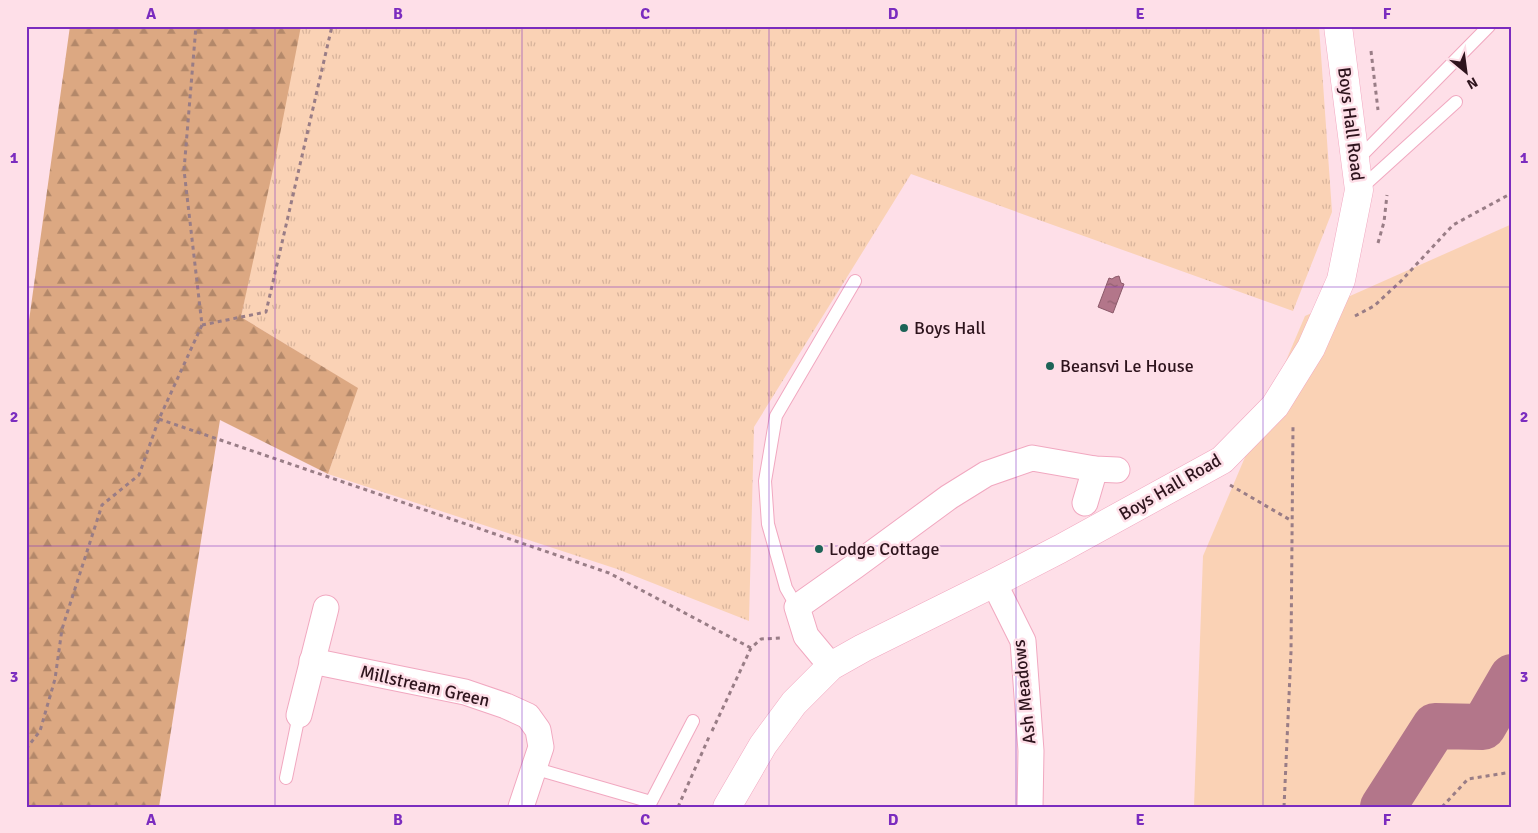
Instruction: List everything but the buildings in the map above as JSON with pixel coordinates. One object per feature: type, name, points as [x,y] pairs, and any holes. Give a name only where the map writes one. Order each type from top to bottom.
[{"type":"street","name":"Boys Hall Road","points":[[727,807],[763,745],[794,703],[832,666],[863,648],[994,583],[1222,460],[1275,406],[1311,348],[1341,280],[1359,190],[1338,26]]},
{"type":"street","points":[[832,666],[806,636],[797,607],[949,497],[986,474],[1032,458],[1106,469],[1085,503]]},
{"type":"street","name":"Ash Meadows","points":[[994,583],[1023,641],[1030,751],[1030,807]]},
{"type":"street","points":[[299,715],[326,608]]},
{"type":"street","name":"Millstream Green","points":[[312,661],[465,692],[506,706],[528,716],[538,730],[541,747],[521,807]]},
{"type":"lane","points":[[1356,161],[1489,26]]},
{"type":"lane","points":[[1359,190],[1456,102]]},
{"type":"lane","points":[[797,607],[786,588],[768,524],[765,481],[776,416],[855,281]]},
{"type":"lane","points":[[286,778],[299,715]]},
{"type":"lane","points":[[533,768],[651,802],[693,720]]},
{"type":"path","points":[[26,749],[40,730],[54,679],[62,629],[102,505],[139,475],[159,419],[202,324],[184,170],[196,26]]},
{"type":"path","points":[[202,324],[266,312],[332,26]]},
{"type":"path","points":[[1348,319],[1374,306],[1453,225],[1512,193]]},
{"type":"path","points":[[159,419],[609,573],[751,648]]},
{"type":"path","points":[[1284,807],[1291,652],[1293,421]]},
{"type":"path","points":[[1223,481],[1292,522]]},
{"type":"path","points":[[678,807],[689,778],[751,648],[761,639],[806,636]]},
{"type":"path","points":[[1442,807],[1468,779],[1512,772]]},
{"type":"green space","points":[[70,26],[301,26],[275,160],[241,317],[358,388],[328,474],[220,420],[159,807],[26,807],[26,342]]},
{"type":"green space","points":[[299,26],[1319,26],[1332,212],[1293,311],[911,174],[754,427],[749,621],[617,569],[328,474],[357,388],[241,317]]},
{"type":"green space","points":[[1512,224],[1512,807],[1194,807],[1203,556],[1305,316]]},
{"type":"water","points":[[1119,276],[1121,283],[1124,284],[1113,313],[1098,307],[1109,278],[1112,279]]},
{"type":"waterway","points":[[1383,807],[1435,726],[1483,727],[1512,677]]},
{"type":"place","name":"Boys Hall","points":[[904,328]]},
{"type":"place","name":"Beansvi Le House","points":[[1050,366]]},
{"type":"place","name":"Lodge Cottage","points":[[819,549]]}]
